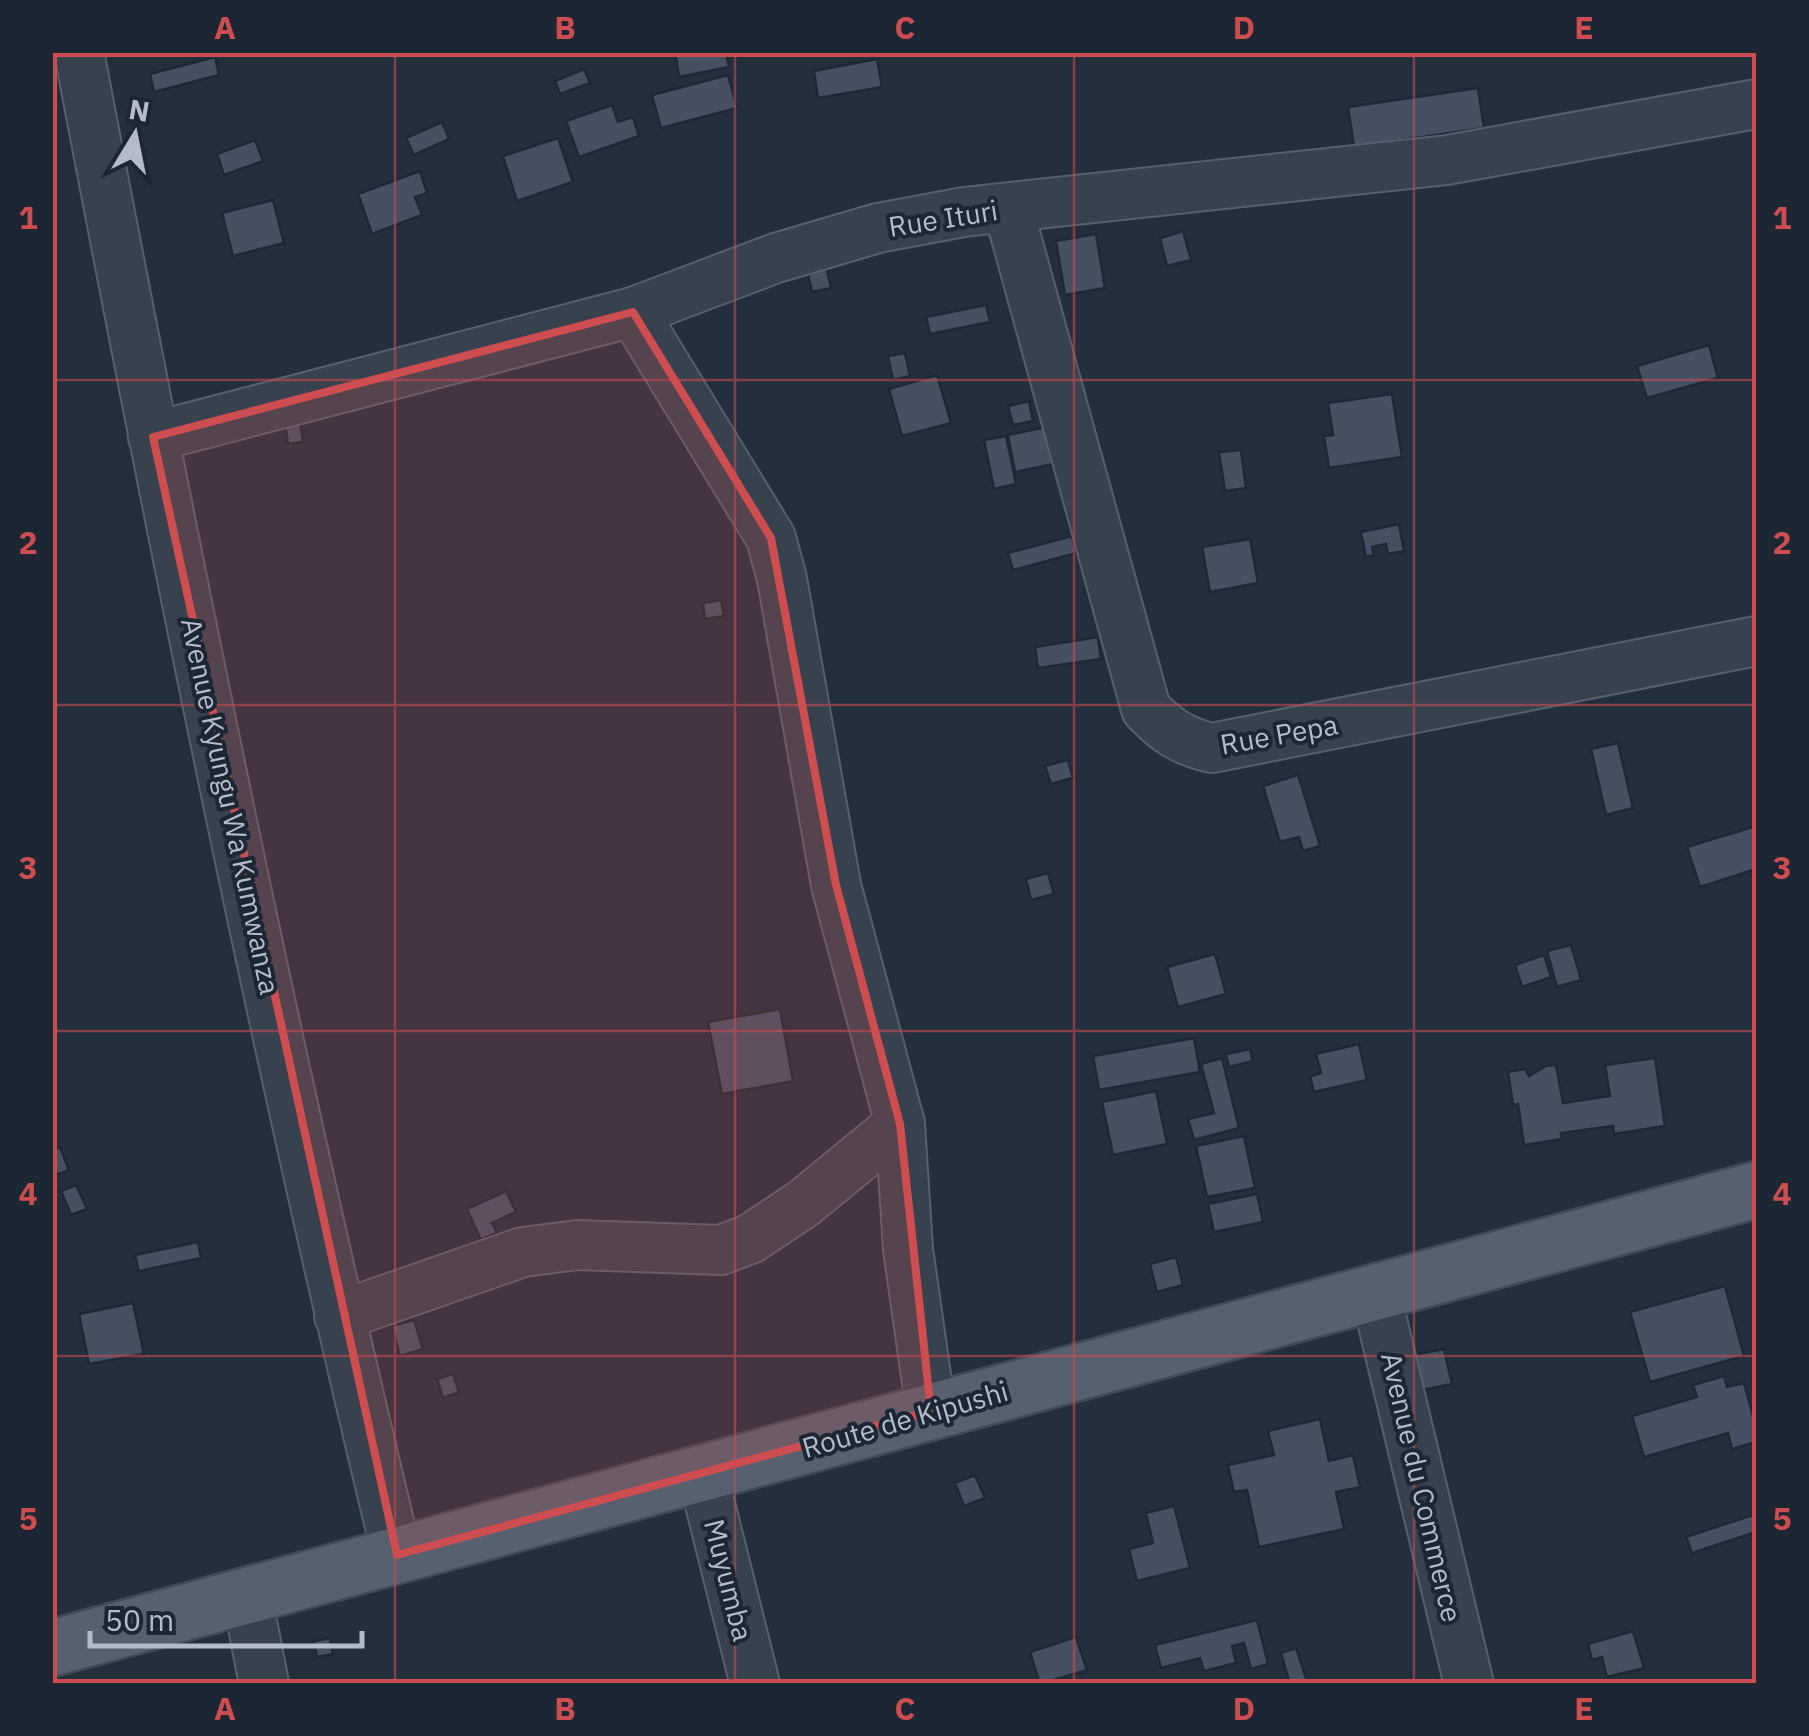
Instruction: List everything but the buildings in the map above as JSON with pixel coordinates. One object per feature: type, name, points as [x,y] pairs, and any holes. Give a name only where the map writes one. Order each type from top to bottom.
[{"type":"main road","name":"Route de Kipushi","points":[[52,1648],[1756,1190]]},
{"type":"street","name":"Avenue Kyungu Wa Kumwanza","points":[[79,52],[153,438],[339,1316],[397,1556]]},
{"type":"street","name":"Rue Ituri","points":[[153,438],[633,312],[776,258],[878,228],[964,212],[1447,160],[1756,104]]},
{"type":"street","name":"Rue Pepa","points":[[1008,208],[1146,708],[1166,730],[1184,742],[1212,748],[1756,641]]},
{"type":"street","points":[[633,312],[772,538],[836,885],[900,1124],[908,1248],[931,1412]]},
{"type":"street","points":[[339,1316],[524,1252],[578,1245],[720,1250],[750,1239],[804,1203],[900,1124]]},
{"type":"street","name":"Avenue du Commerce","points":[[1375,1290],[1469,1684]]},
{"type":"street","name":"Muyumba","points":[[703,1476],[756,1684]]},
{"type":"street","points":[[247,1596],[264,1684]]},
{"type":"highlighted area","points":[[633,312],[771,538],[836,885],[900,1124],[931,1411],[397,1555],[153,437]]}]
